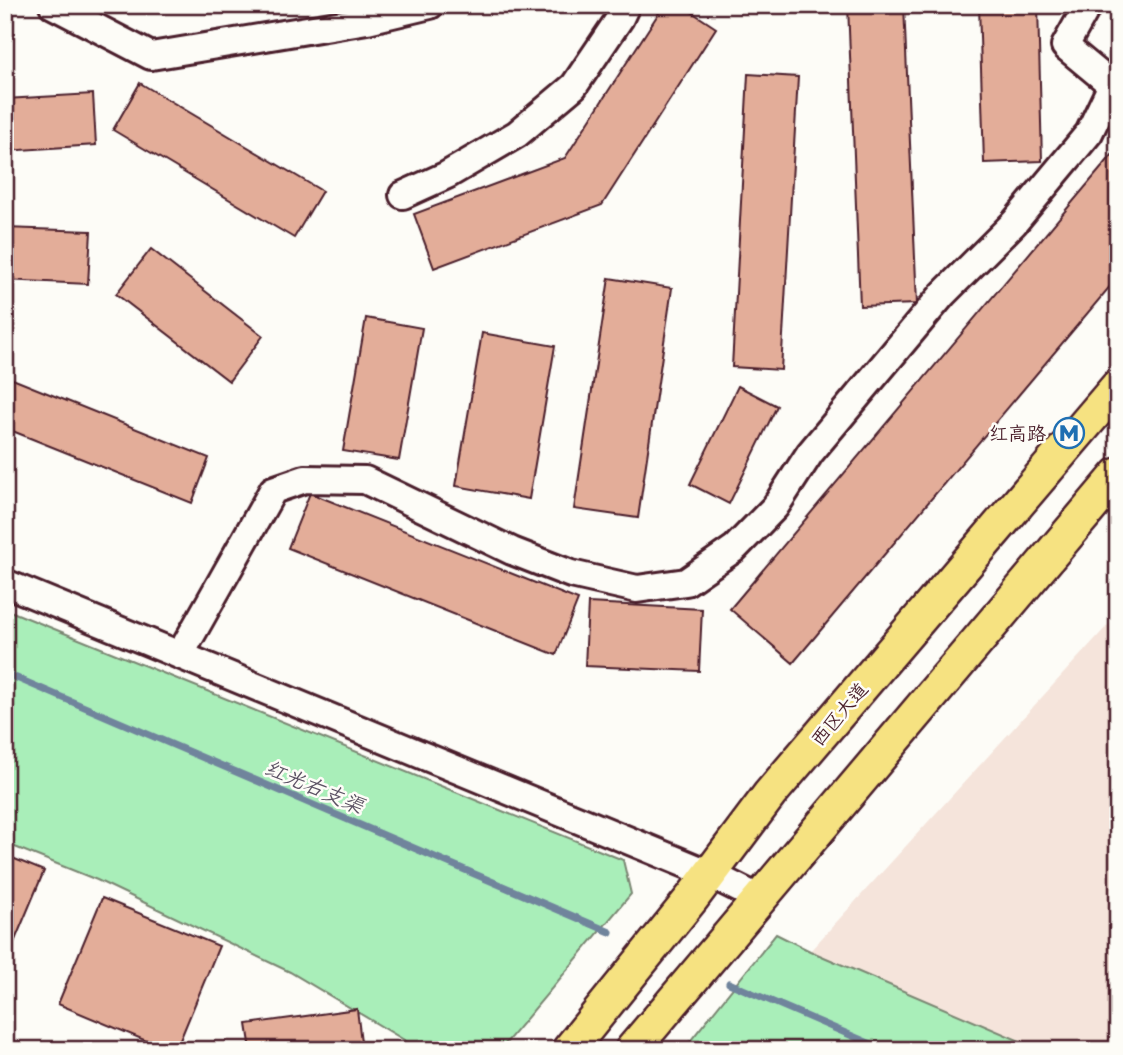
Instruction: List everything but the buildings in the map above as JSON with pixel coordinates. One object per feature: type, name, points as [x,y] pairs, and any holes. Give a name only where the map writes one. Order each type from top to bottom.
[{"type":"main road","name":"西区大道","points":[[569,1050],[710,874],[770,794],[1118,386]]},
{"type":"main road","points":[[632,1050],[1118,475]]},
{"type":"street","points":[[53,5],[151,56],[367,20],[430,5]]},
{"type":"street","points":[[403,195],[447,175],[517,134],[574,86],[626,5]]},
{"type":"street","points":[[180,655],[273,490],[305,479],[365,480],[524,555],[571,574],[637,589],[686,582],[735,548],[775,507],[810,453],[943,294],[1014,223],[1089,133],[1112,85],[1065,46],[1088,5]]},
{"type":"street","points":[[5,583],[710,874],[760,899]]},
{"type":"shaded area","points":[[1118,614],[1118,1050],[1041,1050],[810,951]]},
{"type":"green space","points":[[5,609],[623,860],[631,894],[500,1050],[421,1050],[290,972],[97,880],[5,843]]},
{"type":"green space","points":[[776,934],[810,951],[1041,1050],[683,1050]]},
{"type":"waterway","name":"红光右支渠","points":[[5,673],[610,932]]},
{"type":"waterway","name":"红光右支渠","points":[[729,983],[885,1050]]},
{"type":"place","name":"红高路","points":[[1069,433]]}]
